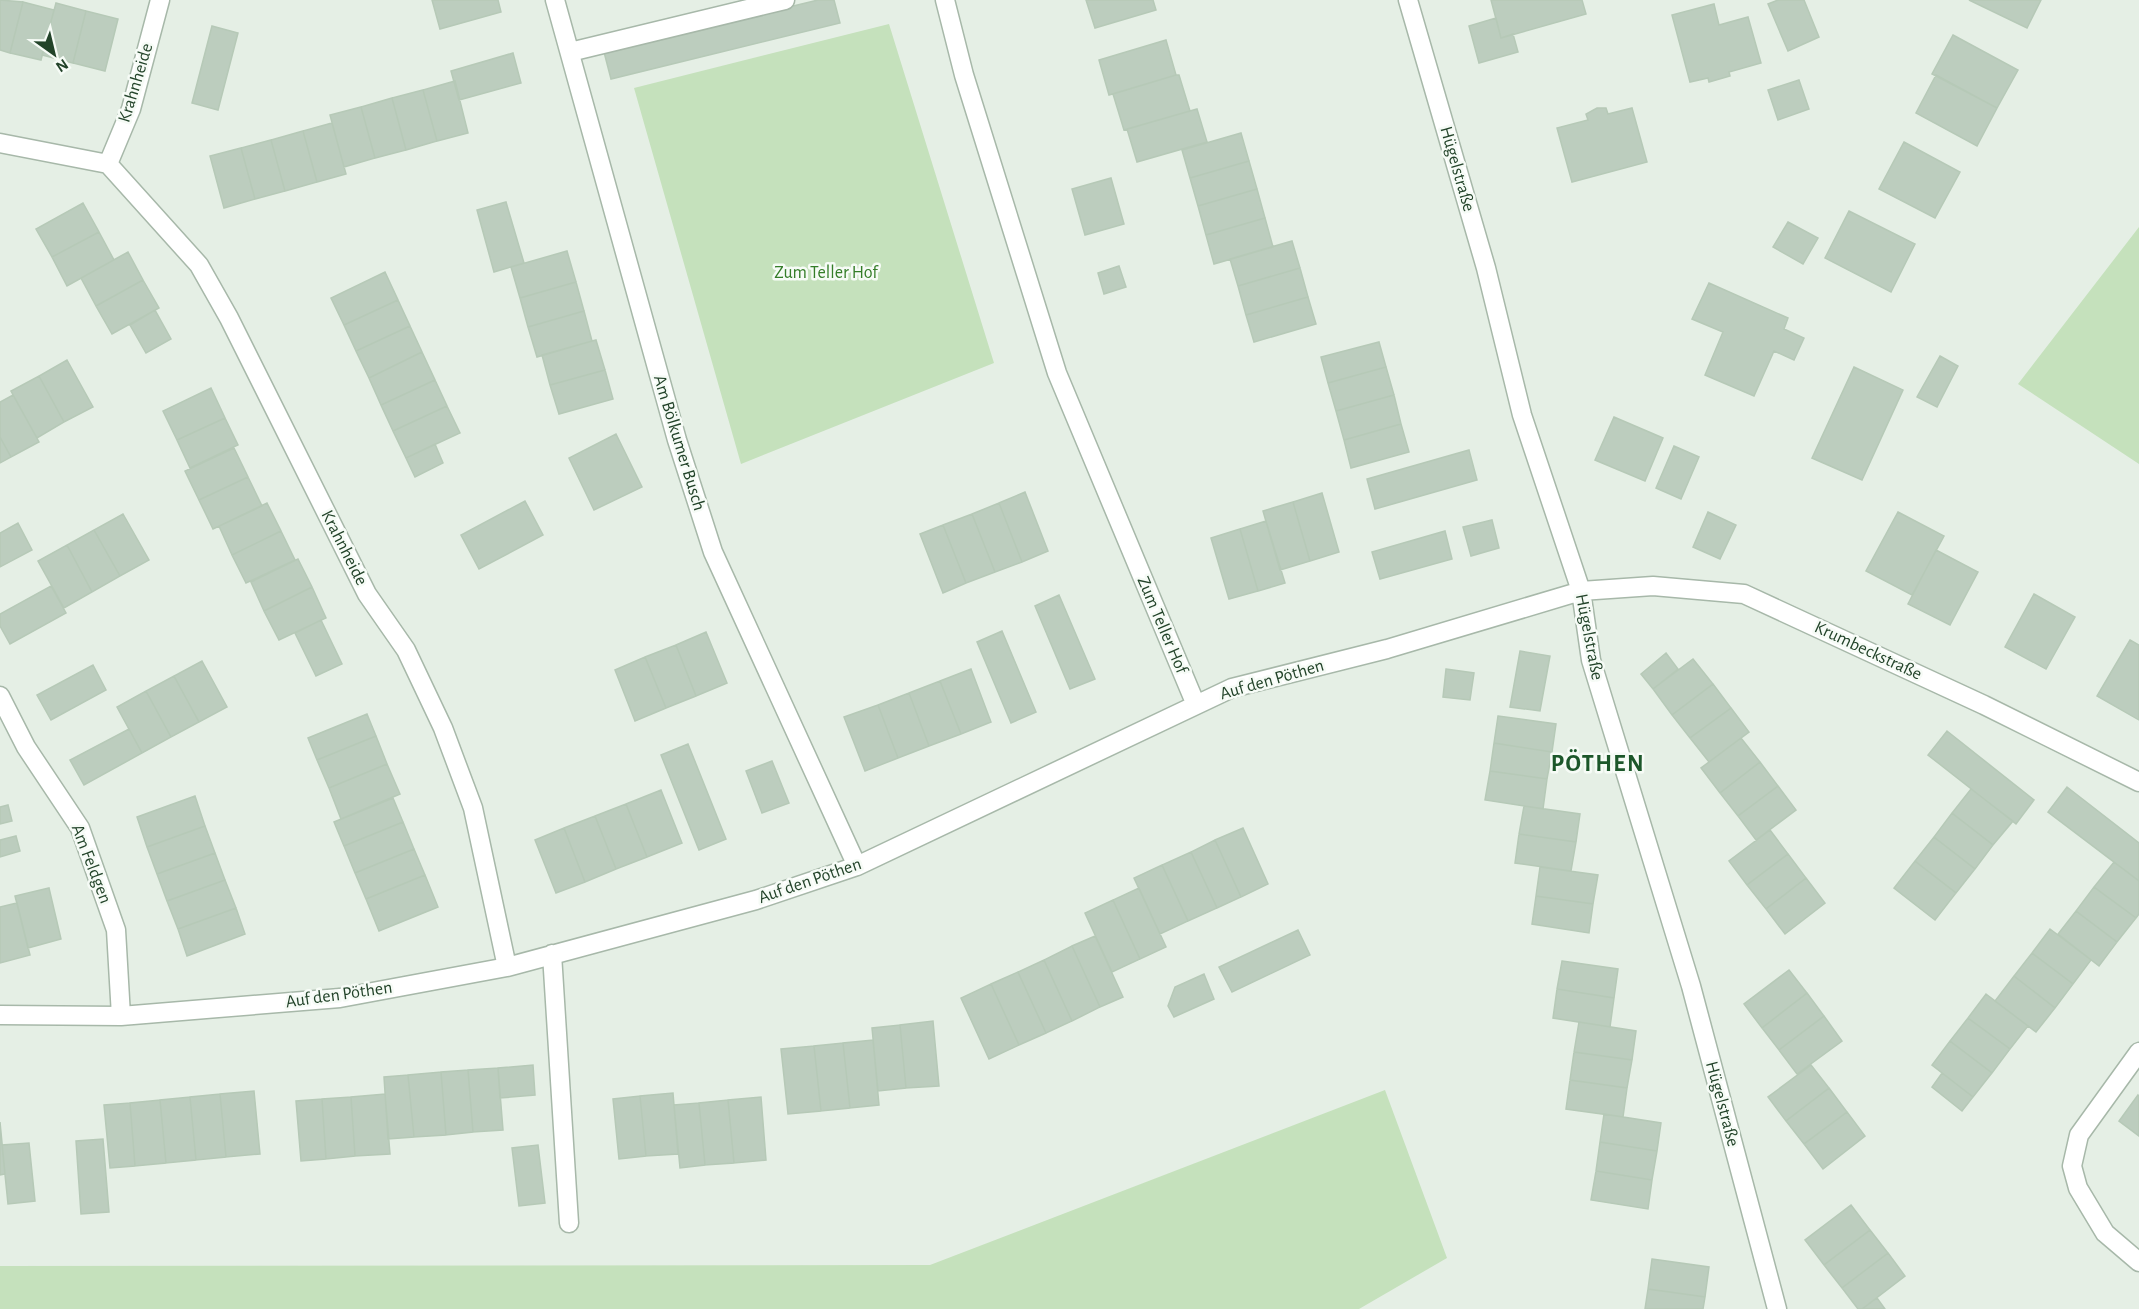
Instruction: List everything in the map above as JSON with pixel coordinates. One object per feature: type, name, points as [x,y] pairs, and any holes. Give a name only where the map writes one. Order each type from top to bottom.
[{"type":"street","name":"Krahnheide","points":[[160,0],[131,109],[108,164],[199,265],[229,318],[367,594],[406,650],[442,728],[474,808],[507,967]]},
{"type":"street","name":"Am Bölkumer Busch","points":[[555,0],[677,440],[713,552],[857,866]]},
{"type":"street","points":[[570,52],[785,0]]},
{"type":"street","name":"Zum Teller Hof","points":[[945,0],[964,75],[1057,373],[1196,705]]},
{"type":"street","name":"Hügelstraße","points":[[1408,0],[1486,268],[1522,415],[1581,591],[1591,660],[1691,986],[1777,1309]]},
{"type":"street","points":[[0,143],[108,164]]},
{"type":"street","name":"Krumbeckstraße","points":[[1581,591],[1653,586],[1744,594],[1984,705],[2139,782]]},
{"type":"street","name":"Auf den Pöthen","points":[[0,1015],[121,1016],[340,998],[507,967],[756,900],[857,866],[1232,688],[1387,649],[1581,591]]},
{"type":"street","name":"Am Feldgen","points":[[0,696],[26,747],[81,828],[116,930],[121,1016]]},
{"type":"street","points":[[552,954],[569,1223]]},
{"type":"street","points":[[2139,1052],[2079,1135],[2072,1166],[2078,1188],[2105,1233],[2139,1262]]},
{"type":"green space","name":"Zum Teller Hof","points":[[889,24],[994,363],[741,464],[634,88]]},
{"type":"green space","points":[[2139,227],[2139,464],[2018,384]]},
{"type":"green space","points":[[1385,1090],[1447,1258],[1359,1309],[0,1309],[0,1266],[930,1265]]},
{"type":"building","points":[[0,0],[23,2],[10,53],[0,50]]},
{"type":"building","points":[[432,0],[498,0],[501,12],[440,29]]},
{"type":"building","points":[[818,0],[834,0],[840,23],[611,79],[604,52]]},
{"type":"building","points":[[1086,0],[1153,0],[1156,10],[1095,28]]},
{"type":"building","points":[[1491,0],[1582,0],[1586,14],[1501,38]]},
{"type":"building","points":[[1778,0],[1804,0],[1819,37],[1788,51],[1768,4]]},
{"type":"building","points":[[1969,0],[2041,0],[2027,28]]},
{"type":"building","points":[[23,2],[54,10],[41,60],[10,53]]},
{"type":"building","points":[[56,3],[86,11],[73,63],[42,55]]},
{"type":"building","points":[[1714,4],[1719,25],[1748,17],[1761,63],[1729,72],[1730,76],[1709,82],[1708,78],[1690,82],[1672,15]]},
{"type":"building","points":[[86,11],[118,19],[105,71],[73,63]]},
{"type":"building","points":[[1496,18],[1501,38],[1513,34],[1518,52],[1479,63],[1469,26]]},
{"type":"building","points":[[212,26],[238,33],[218,110],[192,103]]},
{"type":"building","points":[[1953,35],[2018,70],[1997,108],[1932,74]]},
{"type":"building","points":[[1166,40],[1176,75],[1109,95],[1099,60]]},
{"type":"building","points":[[513,53],[521,83],[459,100],[451,71]]},
{"type":"building","points":[[1179,75],[1190,111],[1124,130],[1113,94]]},
{"type":"building","points":[[1936,75],[1997,108],[1977,146],[1916,113]]},
{"type":"building","points":[[1799,80],[1809,109],[1778,120],[1768,90]]},
{"type":"building","points":[[455,81],[468,133],[437,141],[423,90]]},
{"type":"building","points":[[423,90],[437,141],[406,150],[392,98]]},
{"type":"building","points":[[392,98],[406,150],[375,158],[361,107]]},
{"type":"building","points":[[361,107],[375,158],[344,167],[330,115]]},
{"type":"building","points":[[1597,108],[1606,108],[1608,114],[1632,108],[1647,162],[1572,182],[1557,128],[1588,120],[1586,114]]},
{"type":"building","points":[[1197,109],[1207,142],[1137,162],[1127,129]]},
{"type":"building","points":[[332,123],[346,174],[317,182],[303,131]]},
{"type":"building","points":[[303,131],[317,182],[285,191],[271,140]]},
{"type":"building","points":[[1241,133],[1249,161],[1190,178],[1182,150]]},
{"type":"building","points":[[271,140],[285,191],[255,199],[241,148]]},
{"type":"building","points":[[1904,142],[1960,172],[1935,218],[1879,189]]},
{"type":"building","points":[[241,148],[255,199],[224,208],[210,156]]},
{"type":"building","points":[[1249,161],[1257,189],[1198,206],[1190,178]]},
{"type":"building","points":[[1111,178],[1124,224],[1085,235],[1072,189]]},
{"type":"building","points":[[1257,189],[1265,218],[1206,235],[1198,206]]},
{"type":"building","points":[[506,202],[524,263],[494,272],[477,210]]},
{"type":"building","points":[[83,203],[99,232],[52,257],[36,229]]},
{"type":"building","points":[[1849,211],[1915,244],[1891,292],[1825,258]]},
{"type":"building","points":[[1265,218],[1273,247],[1214,264],[1206,235]]},
{"type":"building","points":[[1788,222],[1818,238],[1803,264],[1773,247]]},
{"type":"building","points":[[99,232],[114,260],[67,286],[52,257]]},
{"type":"building","points":[[1292,241],[1300,268],[1238,286],[1230,259]]},
{"type":"building","points":[[567,251],[576,282],[520,298],[511,267]]},
{"type":"building","points":[[128,252],[143,280],[96,306],[81,278]]},
{"type":"building","points":[[1119,266],[1126,287],[1104,294],[1098,273]]},
{"type":"building","points":[[1300,268],[1308,297],[1246,315],[1238,286]]},
{"type":"building","points":[[385,272],[398,300],[344,325],[331,298]]},
{"type":"building","points":[[143,280],[159,308],[112,334],[96,306]]},
{"type":"building","points":[[576,282],[584,311],[528,327],[520,298]]},
{"type":"building","points":[[1709,283],[1788,318],[1784,329],[1804,338],[1794,360],[1774,351],[1754,396],[1705,375],[1723,332],[1692,319]]},
{"type":"building","points":[[1308,297],[1316,324],[1254,342],[1246,315]]},
{"type":"building","points":[[398,300],[410,326],[356,351],[344,325]]},
{"type":"building","points":[[155,310],[171,339],[146,353],[130,325]]},
{"type":"building","points":[[584,311],[592,341],[537,357],[528,327]]},
{"type":"building","points":[[410,326],[422,352],[369,378],[356,351]]},
{"type":"building","points":[[596,340],[605,370],[550,385],[542,355]]},
{"type":"building","points":[[1379,342],[1386,367],[1328,383],[1321,357]]},
{"type":"building","points":[[422,352],[435,380],[381,405],[369,378]]},
{"type":"building","points":[[1940,356],[1958,366],[1937,407],[1917,397]]},
{"type":"building","points":[[67,360],[93,407],[64,422],[39,376]]},
{"type":"building","points":[[1386,367],[1394,395],[1336,411],[1328,383]]},
{"type":"building","points":[[1854,367],[1903,390],[1862,480],[1812,458]]},
{"type":"building","points":[[605,370],[613,399],[559,414],[550,385]]},
{"type":"building","points":[[39,376],[64,422],[37,438],[11,391]]},
{"type":"building","points":[[435,380],[447,406],[393,431],[381,405]]},
{"type":"building","points":[[211,388],[225,418],[177,440],[163,411]]},
{"type":"building","points":[[13,395],[39,442],[11,457],[0,437],[0,402]]},
{"type":"building","points":[[1394,395],[1401,424],[1344,440],[1336,411]]},
{"type":"building","points":[[447,406],[460,433],[406,458],[393,431]]},
{"type":"building","points":[[1614,417],[1663,438],[1645,481],[1595,460]]},
{"type":"building","points":[[225,418],[238,445],[190,468],[177,440]]},
{"type":"building","points":[[1401,424],[1409,452],[1351,468],[1344,440]]},
{"type":"building","points":[[616,434],[642,487],[594,510],[569,458]]},
{"type":"building","points":[[0,437],[11,457],[0,463]]},
{"type":"building","points":[[435,444],[443,463],[415,477],[406,458]]},
{"type":"building","points":[[1674,446],[1699,457],[1681,499],[1656,488]]},
{"type":"building","points":[[234,448],[248,477],[199,500],[185,471]]},
{"type":"building","points":[[1469,450],[1477,480],[1375,509],[1367,479]]},
{"type":"building","points":[[248,477],[262,506],[213,529],[199,500]]},
{"type":"building","points":[[1025,492],[1048,551],[1022,562],[999,503]]},
{"type":"building","points":[[1322,493],[1339,552],[1310,561],[1293,502]]},
{"type":"building","points":[[525,501],[543,535],[479,569],[461,535]]},
{"type":"building","points":[[1293,502],[1310,561],[1280,570],[1263,511]]},
{"type":"building","points":[[267,503],[281,531],[232,555],[219,526]]},
{"type":"building","points":[[999,503],[1022,562],[995,572],[972,514]]},
{"type":"building","points":[[1708,512],[1736,525],[1720,559],[1693,547]]},
{"type":"building","points":[[1898,512],[1944,536],[1912,595],[1866,571]]},
{"type":"building","points":[[123,514],[149,560],[120,576],[94,530]]},
{"type":"building","points":[[972,514],[995,572],[966,583],[943,525]]},
{"type":"building","points":[[1492,520],[1499,548],[1471,556],[1463,527]]},
{"type":"building","points":[[1266,521],[1285,583],[1258,591],[1240,529]]},
{"type":"building","points":[[18,523],[32,550],[0,567],[0,533]]},
{"type":"building","points":[[943,525],[966,583],[943,593],[920,534]]},
{"type":"building","points":[[1240,529],[1258,591],[1229,599],[1211,538]]},
{"type":"building","points":[[94,530],[120,576],[92,592],[67,545]]},
{"type":"building","points":[[281,531],[295,560],[246,583],[232,555]]},
{"type":"building","points":[[1445,531],[1452,559],[1380,579],[1372,552]]},
{"type":"building","points":[[67,545],[92,592],[64,608],[38,561]]},
{"type":"building","points":[[1936,550],[1978,572],[1950,625],[1908,604]]},
{"type":"building","points":[[298,559],[312,587],[264,611],[251,582]]},
{"type":"building","points":[[51,586],[66,613],[10,644],[0,626],[0,614]]},
{"type":"building","points":[[312,587],[326,618],[279,640],[264,611]]},
{"type":"building","points":[[2034,594],[2075,617],[2046,669],[2005,647]]},
{"type":"building","points":[[1059,595],[1095,679],[1070,689],[1035,606]]},
{"type":"building","points":[[321,620],[342,664],[316,676],[295,633]]},
{"type":"building","points":[[1002,631],[1036,712],[1011,723],[977,642]]},
{"type":"building","points":[[706,632],[727,683],[696,696],[676,645]]},
{"type":"building","points":[[2130,640],[2139,645],[2139,720],[2097,696]]},
{"type":"building","points":[[676,645],[696,696],[666,708],[645,657]]},
{"type":"building","points":[[1520,651],[1550,656],[1540,711],[1510,707]]},
{"type":"building","points":[[1666,653],[1678,669],[1653,689],[1641,674]]},
{"type":"building","points":[[645,657],[666,708],[635,721],[615,670]]},
{"type":"building","points":[[1693,659],[1713,684],[1672,715],[1653,689]]},
{"type":"building","points":[[202,661],[227,707],[199,722],[174,676]]},
{"type":"building","points":[[93,665],[106,690],[51,720],[37,695]]},
{"type":"building","points":[[971,669],[991,722],[961,734],[940,681]]},
{"type":"building","points":[[1446,669],[1474,673],[1470,700],[1443,697]]},
{"type":"building","points":[[174,676],[199,722],[171,737],[146,691]]},
{"type":"building","points":[[940,681],[961,734],[929,746],[909,693]]},
{"type":"building","points":[[1713,684],[1731,708],[1690,738],[1672,715]]},
{"type":"building","points":[[146,691],[171,737],[142,753],[117,707]]},
{"type":"building","points":[[909,693],[929,746],[898,758],[878,705]]},
{"type":"building","points":[[878,705],[898,758],[865,771],[844,717]]},
{"type":"building","points":[[1731,708],[1749,732],[1709,762],[1690,738]]},
{"type":"building","points":[[367,714],[376,736],[317,760],[308,738]]},
{"type":"building","points":[[1498,716],[1556,724],[1552,752],[1494,743]]},
{"type":"building","points":[[129,729],[142,753],[84,785],[70,760]]},
{"type":"building","points":[[1947,731],[2034,800],[2016,824],[1928,755]]},
{"type":"building","points":[[376,736],[387,764],[329,788],[317,760]]},
{"type":"building","points":[[1741,738],[1760,762],[1720,793],[1701,768]]},
{"type":"building","points":[[1494,743],[1552,752],[1547,779],[1490,771]]},
{"type":"building","points":[[688,744],[726,839],[699,850],[661,755]]},
{"type":"building","points":[[772,761],[789,803],[762,813],[746,771]]},
{"type":"building","points":[[1760,762],[1778,786],[1738,816],[1720,793]]},
{"type":"building","points":[[387,764],[400,794],[341,819],[329,788]]},
{"type":"building","points":[[1490,771],[1547,779],[1543,809],[1485,800]]},
{"type":"building","points":[[1778,786],[1796,810],[1756,840],[1738,816]]},
{"type":"building","points":[[2067,787],[2139,843],[2139,881],[2048,812]]},
{"type":"building","points":[[1971,789],[2013,821],[1993,845],[1952,813]]},
{"type":"building","points":[[661,790],[682,843],[647,857],[626,804]]},
{"type":"building","points":[[195,796],[205,826],[147,847],[137,817]]},
{"type":"building","points":[[393,798],[403,822],[344,846],[334,822]]},
{"type":"building","points":[[626,804],[647,857],[616,869],[595,816]]},
{"type":"building","points":[[8,805],[12,821],[0,824],[0,807]]},
{"type":"building","points":[[1524,806],[1580,814],[1576,842],[1519,834]]},
{"type":"building","points":[[1952,813],[1993,845],[1975,869],[1934,837]]},
{"type":"building","points":[[595,816],[616,869],[585,882],[564,828]]},
{"type":"building","points":[[403,822],[414,849],[355,873],[344,846]]},
{"type":"building","points":[[205,826],[215,853],[157,874],[147,847]]},
{"type":"building","points":[[564,828],[585,882],[556,893],[535,840]]},
{"type":"building","points":[[1243,828],[1268,884],[1241,897],[1215,840]]},
{"type":"building","points":[[1770,830],[1788,854],[1747,885],[1729,861]]},
{"type":"building","points":[[1519,834],[1576,842],[1571,871],[1515,863]]},
{"type":"building","points":[[16,836],[20,851],[0,857],[0,840]]},
{"type":"building","points":[[1934,837],[1975,869],[1956,893],[1915,861]]},
{"type":"building","points":[[1215,840],[1241,897],[1217,908],[1191,852]]},
{"type":"building","points":[[414,849],[425,875],[366,899],[355,873]]},
{"type":"building","points":[[1191,852],[1217,908],[1188,921],[1162,865]]},
{"type":"building","points":[[215,853],[225,880],[167,901],[157,874]]},
{"type":"building","points":[[1788,854],[1806,878],[1766,909],[1747,885]]},
{"type":"building","points":[[1915,861],[1956,893],[1935,920],[1894,888]]},
{"type":"building","points":[[2114,862],[2139,881],[2139,914],[2136,918],[2094,887]]},
{"type":"building","points":[[1162,865],[1188,921],[1160,934],[1134,878]]},
{"type":"building","points":[[1540,867],[1598,875],[1593,904],[1536,896]]},
{"type":"building","points":[[425,875],[438,907],[379,931],[366,899]]},
{"type":"building","points":[[1806,878],[1825,903],[1785,934],[1766,909]]},
{"type":"building","points":[[225,880],[236,908],[178,929],[167,901]]},
{"type":"building","points":[[2094,887],[2136,918],[2117,942],[2076,911]]},
{"type":"building","points":[[49,888],[61,939],[28,948],[15,896]]},
{"type":"building","points":[[1139,888],[1166,947],[1140,959],[1113,900]]},
{"type":"building","points":[[1536,896],[1593,904],[1589,933],[1532,924]]},
{"type":"building","points":[[1113,900],[1140,959],[1112,972],[1085,913]]},
{"type":"building","points":[[17,903],[30,955],[0,963],[0,907]]},
{"type":"building","points":[[236,908],[245,934],[187,956],[178,929]]},
{"type":"building","points":[[2076,911],[2117,942],[2099,966],[2058,934]]},
{"type":"building","points":[[2050,929],[2091,960],[2073,984],[2032,953]]},
{"type":"building","points":[[1298,930],[1310,955],[1232,992],[1219,967]]},
{"type":"building","points":[[1095,936],[1123,997],[1100,1007],[1072,946]]},
{"type":"building","points":[[1072,946],[1100,1007],[1072,1021],[1044,960]]},
{"type":"building","points":[[2032,953],[2073,984],[2055,1008],[2014,976]]},
{"type":"building","points":[[1044,960],[1072,1021],[1046,1033],[1018,972]]},
{"type":"building","points":[[1562,961],[1618,969],[1614,998],[1557,989]]},
{"type":"building","points":[[1789,970],[1807,993],[1762,1028],[1744,1004]]},
{"type":"building","points":[[1018,972],[1046,1033],[1019,1045],[991,984]]},
{"type":"building","points":[[1204,974],[1214,999],[1174,1017],[1168,1006],[1175,987]]},
{"type":"building","points":[[2014,976],[2055,1008],[2036,1032],[1995,1001]]},
{"type":"building","points":[[991,984],[1019,1045],[989,1059],[961,998]]},
{"type":"building","points":[[1557,989],[1614,998],[1610,1027],[1553,1018]]},
{"type":"building","points":[[1807,993],[1824,1016],[1779,1050],[1762,1028]]},
{"type":"building","points":[[1986,994],[2028,1026],[2010,1049],[1968,1018]]},
{"type":"building","points":[[1824,1016],[1842,1041],[1797,1074],[1779,1050]]},
{"type":"building","points":[[1968,1018],[2010,1049],[1992,1073],[1950,1041]]},
{"type":"building","points":[[933,1021],[939,1086],[906,1088],[900,1025]]},
{"type":"building","points":[[1579,1022],[1636,1031],[1632,1060],[1574,1052]]},
{"type":"building","points":[[900,1025],[906,1088],[878,1091],[872,1028]]},
{"type":"building","points":[[873,1040],[879,1105],[850,1108],[843,1043]]},
{"type":"building","points":[[1950,1041],[1992,1073],[1973,1097],[1932,1065]]},
{"type":"building","points":[[843,1043],[850,1108],[821,1111],[814,1046]]},
{"type":"building","points":[[814,1046],[821,1111],[788,1114],[781,1049]]},
{"type":"building","points":[[1574,1052],[1632,1060],[1627,1088],[1570,1080]]},
{"type":"building","points":[[533,1065],[535,1095],[500,1098],[498,1068]]},
{"type":"building","points":[[1811,1065],[1829,1088],[1786,1121],[1768,1097]]},
{"type":"building","points":[[498,1068],[503,1130],[473,1132],[468,1070]]},
{"type":"building","points":[[468,1070],[473,1132],[446,1135],[441,1072]]},
{"type":"building","points":[[441,1072],[446,1135],[414,1137],[408,1075]]},
{"type":"building","points":[[1942,1073],[1973,1097],[1962,1111],[1932,1087]]},
{"type":"building","points":[[408,1075],[414,1137],[388,1139],[384,1077]]},
{"type":"building","points":[[1570,1080],[1627,1088],[1623,1117],[1566,1109]]},
{"type":"building","points":[[1829,1088],[1847,1112],[1804,1144],[1786,1121]]},
{"type":"building","points":[[254,1091],[260,1154],[226,1157],[220,1094]]},
{"type":"building","points":[[673,1093],[678,1154],[646,1156],[640,1096]]},
{"type":"building","points":[[220,1094],[226,1157],[196,1160],[190,1097]]},
{"type":"building","points":[[385,1094],[390,1154],[355,1156],[351,1097]]},
{"type":"building","points":[[640,1096],[646,1156],[619,1159],[613,1099]]},
{"type":"building","points":[[2139,1096],[2139,1136],[2119,1121]]},
{"type":"building","points":[[190,1097],[196,1160],[166,1163],[160,1100]]},
{"type":"building","points":[[351,1097],[355,1156],[326,1159],[322,1099]]},
{"type":"building","points":[[761,1097],[766,1160],[734,1163],[728,1100]]},
{"type":"building","points":[[322,1099],[326,1159],[301,1161],[296,1101]]},
{"type":"building","points":[[160,1100],[166,1163],[135,1166],[130,1103]]},
{"type":"building","points":[[728,1100],[734,1163],[705,1165],[699,1103]]},
{"type":"building","points":[[130,1103],[135,1166],[110,1168],[104,1105]]},
{"type":"building","points":[[699,1103],[705,1165],[680,1168],[674,1105]]},
{"type":"building","points":[[1847,1112],[1865,1136],[1823,1169],[1804,1144]]},
{"type":"building","points":[[1604,1114],[1661,1123],[1657,1151],[1600,1142]]},
{"type":"building","points":[[0,1122],[5,1174],[0,1175]]},
{"type":"building","points":[[103,1139],[109,1212],[81,1214],[76,1141]]},
{"type":"building","points":[[1600,1142],[1657,1151],[1652,1180],[1596,1171]]},
{"type":"building","points":[[29,1143],[35,1201],[8,1204],[2,1145]]},
{"type":"building","points":[[538,1145],[545,1203],[519,1206],[512,1148]]},
{"type":"building","points":[[1596,1171],[1652,1180],[1648,1209],[1591,1200]]},
{"type":"building","points":[[1851,1205],[1870,1230],[1824,1265],[1805,1240]]},
{"type":"building","points":[[1870,1230],[1888,1253],[1842,1288],[1824,1265]]},
{"type":"building","points":[[1888,1253],[1905,1276],[1862,1309],[1858,1309],[1842,1288]]},
{"type":"building","points":[[1652,1259],[1709,1267],[1705,1297],[1648,1289]]},
{"type":"building","points":[[1648,1289],[1705,1297],[1703,1309],[1645,1309]]},
{"type":"building","points":[[1877,1298],[1885,1309],[1862,1309]]},
{"type":"district","name":"PÖTHEN","points":[[1598,764]]}]
